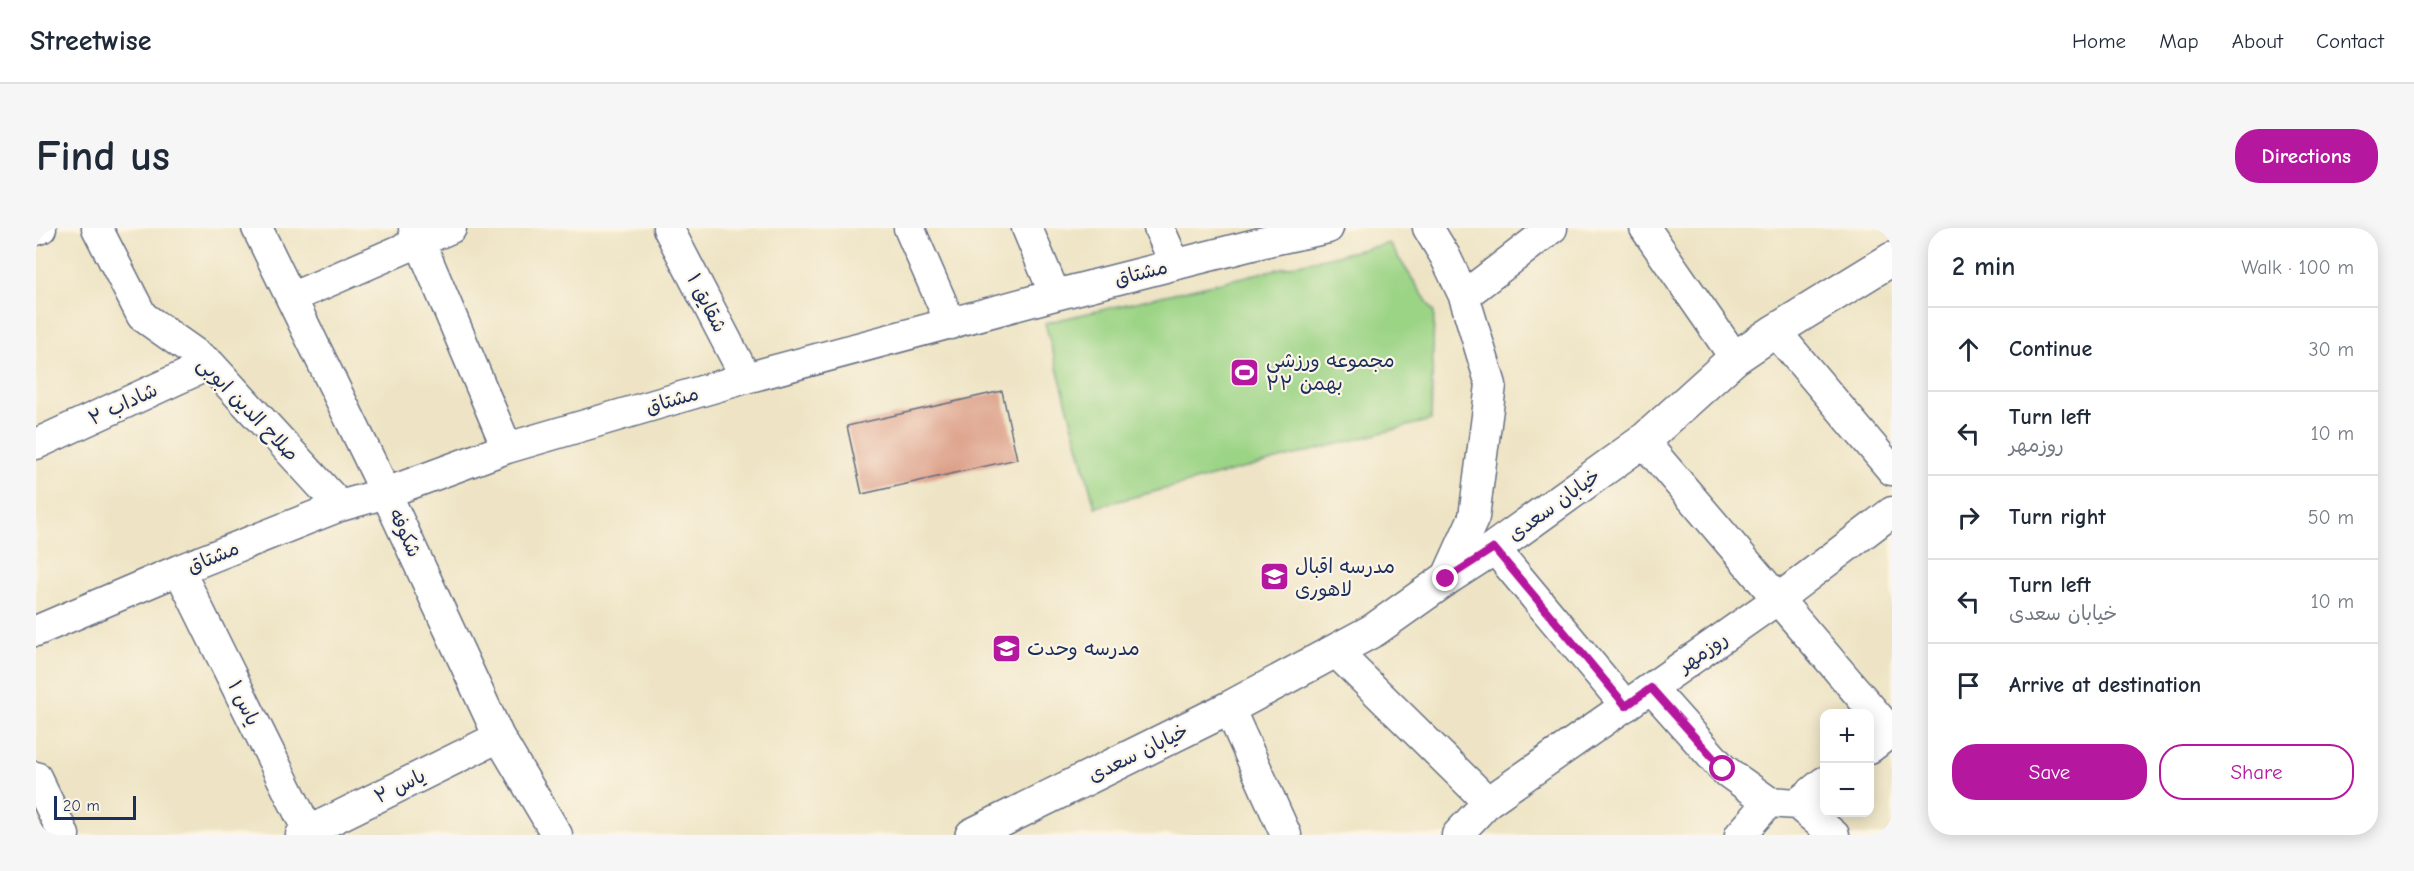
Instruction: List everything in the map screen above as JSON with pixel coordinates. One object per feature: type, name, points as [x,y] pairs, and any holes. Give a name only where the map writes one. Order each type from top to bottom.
[{"type":"street","points":[[36,231],[41,228]]},
{"type":"street","name":"صلاح الدین ابوبی","points":[[97,228],[142,316],[210,364],[340,506]]},
{"type":"street","name":"شکوفه","points":[[257,228],[386,493],[499,737],[557,835]]},
{"type":"street","points":[[292,297],[418,235],[450,228]]},
{"type":"street","name":"شقایق ۱","points":[[668,228],[746,378]]},
{"type":"street","points":[[909,228],[951,324]]},
{"type":"street","points":[[1027,228],[1055,295]]},
{"type":"street","points":[[1159,228],[1176,264]]},
{"type":"street","name":"مشتاق","points":[[36,631],[179,570],[340,506],[386,493],[507,448],[746,378],[1176,264],[1269,234],[1328,228]]},
{"type":"street","points":[[1428,228],[1446,256],[1464,296],[1491,385],[1474,517],[1446,579]]},
{"type":"street","points":[[1464,296],[1552,228]]},
{"type":"street","points":[[1645,228],[1735,358]]},
{"type":"street","points":[[418,235],[507,448]]},
{"type":"street","name":"خیابان سعدی","points":[[972,835],[1229,708],[1374,630],[1494,548],[1643,441],[1735,358],[1892,259]]},
{"type":"street","points":[[1775,331],[1892,470]]},
{"type":"street","name":"شاداب ۲","points":[[36,444],[210,364]]},
{"type":"street","points":[[1643,441],[1778,599],[1884,737]]},
{"type":"street","name":"روزمهر","points":[[1457,835],[1488,802],[1778,599],[1892,512]]},
{"type":"street","points":[[1494,548],[1626,706]]},
{"type":"street","name":"یاس ۱","points":[[179,570],[306,834]]},
{"type":"street","points":[[1336,652],[1488,802]]},
{"type":"street","points":[[1651,688],[1723,769],[1834,835]]},
{"type":"street","points":[[1229,708],[1286,835]]},
{"type":"street","name":"یاس ۲","points":[[306,834],[499,737]]},
{"type":"street","points":[[36,777],[43,809],[64,835]]},
{"type":"street","points":[[1740,835],[1783,803],[1820,784]]},
{"type":"green space","name":"مجموعه ورزشی ۲۲ بهمن","points":[[1389,243],[1434,312],[1431,420],[1095,507],[1045,323]]},
{"type":"building","points":[[1002,391],[1017,459],[862,494],[847,426]]},
{"type":"place","name":"مجموعه ورزشی ۲۲ بهمن","points":[[1245,372]]},
{"type":"place","name":"مدرسه اقبال لاهوری","points":[[1274,577]]},
{"type":"place","name":"مدرسه وحدت","points":[[1006,648]]},
{"type":"route","points":[[1446,579],[1494,548],[1626,706],[1651,688],[1723,769]]}]
